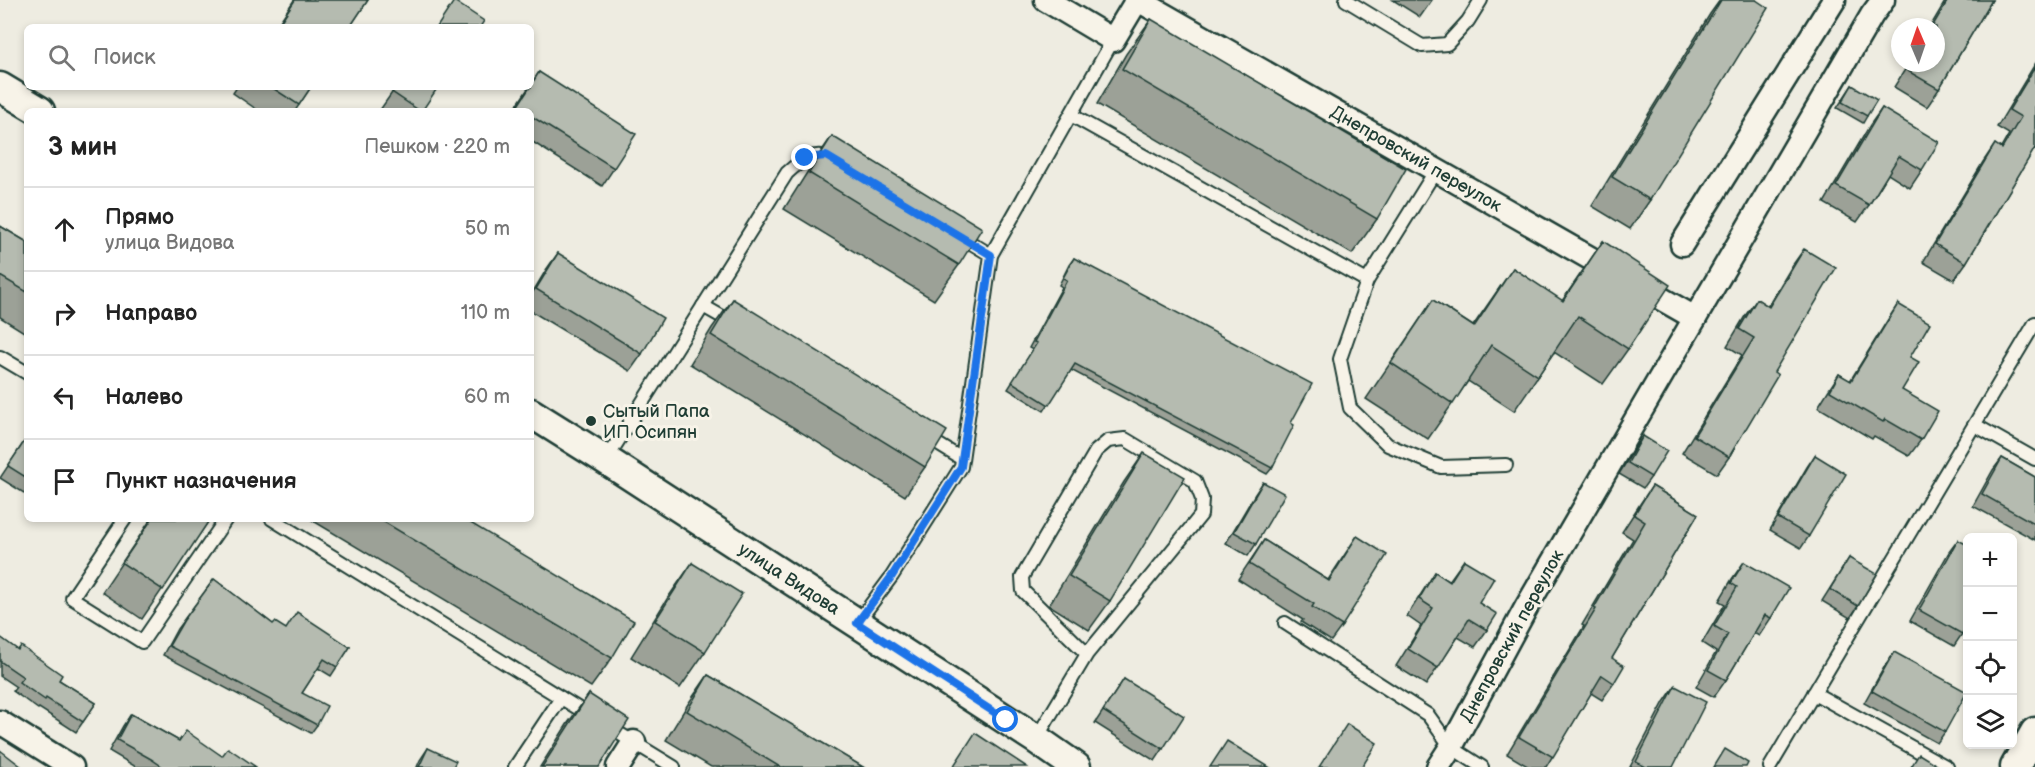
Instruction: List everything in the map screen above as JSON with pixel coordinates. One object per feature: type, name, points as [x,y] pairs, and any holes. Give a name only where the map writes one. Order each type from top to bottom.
[{"type":"street","points":[[1047,0],[1113,40]]},
{"type":"street","name":"Днепровский переулок","points":[[1113,40],[1137,0],[1695,318]]},
{"type":"street","points":[[1682,244],[1834,0]]},
{"type":"street","name":"Днепровский переулок","points":[[1438,767],[1527,606],[1872,15],[1883,0]]},
{"type":"street","points":[[0,87],[35,108]]},
{"type":"street","name":"улица Видова","points":[[534,415],[1076,767]]},
{"type":"street","points":[[0,722],[72,767]]},
{"type":"street","points":[[2015,767],[2035,732]]},
{"type":"street","points":[[618,767],[634,742]]},
{"type":"lane","points":[[1346,0],[1422,46],[1447,44],[1468,21],[1481,0]]},
{"type":"lane","points":[[857,623],[892,576],[961,467],[991,255],[1113,40]]},
{"type":"lane","points":[[1071,115],[1367,280]]},
{"type":"lane","points":[[606,460],[787,173],[805,158],[826,156],[845,167]]},
{"type":"lane","points":[[1436,170],[1367,280],[1340,359],[1350,408],[1388,445],[1442,467],[1506,465]]},
{"type":"lane","points":[[942,226],[991,255]]},
{"type":"lane","points":[[703,306],[743,329]]},
{"type":"lane","points":[[1770,767],[2035,322]]},
{"type":"lane","points":[[0,357],[24,371]]},
{"type":"lane","points":[[1975,425],[2035,459]]},
{"type":"lane","points":[[912,429],[962,459]]},
{"type":"lane","points":[[1036,739],[1087,654],[1201,515],[1202,499],[1195,481],[1125,439],[1108,441],[1096,451],[1022,577],[1023,591],[1087,654]]},
{"type":"lane","points":[[122,522],[72,598],[142,642],[224,522]]},
{"type":"lane","points":[[277,522],[674,767]]},
{"type":"lane","points":[[1285,623],[1428,715],[1451,747],[1482,767]]},
{"type":"lane","points":[[1814,693],[1947,767]]},
{"type":"lane","points":[[515,767],[561,698]]},
{"type":"building","points":[[295,0],[368,0],[352,24],[279,24]]},
{"type":"building","points":[[1721,0],[1756,0],[1768,8],[1650,200],[1612,177]]},
{"type":"building","points":[[1948,0],[1992,0],[1939,89],[1909,72],[1945,72],[1945,18],[1937,18]]},
{"type":"building","points":[[454,1],[484,21],[482,24],[439,24]]},
{"type":"building","points":[[1151,19],[1406,169],[1377,219],[1122,69]]},
{"type":"building","points":[[2035,67],[2035,148],[1966,263],[1935,244],[1995,144],[2002,149],[2021,117],[2009,110]]},
{"type":"building","points":[[539,72],[636,134],[614,168],[534,118],[534,108],[517,107],[528,90],[534,90],[534,80]]},
{"type":"building","points":[[1852,85],[1877,100],[1867,116],[1842,102]]},
{"type":"building","points":[[276,90],[309,90],[299,105]]},
{"type":"building","points":[[394,90],[436,90],[424,108],[416,108],[392,92]]},
{"type":"building","points":[[1882,108],[1939,142],[1922,170],[1899,156],[1869,205],[1836,186]]},
{"type":"building","points":[[832,136],[982,228],[959,265],[809,173]]},
{"type":"building","points":[[0,226],[24,240],[24,290],[0,276]]},
{"type":"building","points":[[1603,241],[1670,285],[1628,349],[1578,316],[1538,376],[1491,345],[1453,404],[1391,363],[1433,300],[1474,327],[1513,268],[1563,301]]},
{"type":"building","points":[[1804,249],[1836,268],[1774,372],[1778,375],[1729,457],[1694,436],[1754,338],[1739,329],[1757,299],[1769,307]]},
{"type":"building","points":[[558,253],[663,318],[642,354],[536,289]]},
{"type":"building","points":[[1074,258],[1312,384],[1291,423],[1294,425],[1272,468],[1075,364],[1049,405],[1012,382],[1037,343],[1034,342],[1067,280],[1063,278]]},
{"type":"building","points":[[733,299],[947,431],[925,467],[711,335]]},
{"type":"building","points":[[1898,304],[1930,323],[1910,357],[1919,362],[1902,390],[1938,411],[1921,440],[1885,419],[1883,422],[1830,391],[1839,374],[1851,381]]},
{"type":"building","points":[[1643,436],[1667,451],[1651,477],[1628,463]]},
{"type":"building","points":[[24,442],[24,476],[8,466]]},
{"type":"building","points":[[1144,453],[1185,477],[1110,601],[1069,576]]},
{"type":"building","points":[[1815,455],[1846,474],[1809,536],[1778,518]]},
{"type":"building","points":[[2002,458],[2035,477],[2035,524],[1982,494]]},
{"type":"building","points":[[1263,482],[1285,494],[1256,544],[1234,532]]},
{"type":"building","points":[[1652,486],[1698,514],[1612,658],[1624,666],[1614,683],[1602,675],[1553,757],[1519,737],[1645,522],[1634,515]]},
{"type":"building","points":[[150,522],[208,522],[163,590],[122,563]]},
{"type":"building","points":[[384,522],[469,522],[634,621],[612,658]]},
{"type":"building","points":[[1357,536],[1387,555],[1342,626],[1312,607],[1314,604],[1249,564],[1264,540],[1329,581]]},
{"type":"building","points":[[1958,540],[1963,542],[1962,634],[1919,610]]},
{"type":"building","points":[[1849,558],[1877,574],[1858,606],[1830,589]]},
{"type":"building","points":[[1464,560],[1494,578],[1479,603],[1497,614],[1487,630],[1469,619],[1438,668],[1408,649],[1433,608],[1419,599],[1435,572],[1450,582]]},
{"type":"building","points":[[1744,562],[1789,588],[1771,618],[1765,615],[1726,680],[1708,670],[1728,634],[1714,626],[1737,587],[1731,583]]},
{"type":"building","points":[[692,563],[742,594],[705,652],[655,621]]},
{"type":"building","points":[[214,579],[273,624],[275,622],[286,629],[297,612],[350,647],[337,667],[324,659],[302,693],[327,706],[317,725],[169,646],[184,620]]},
{"type":"building","points":[[0,637],[18,650],[21,646],[62,675],[59,680],[96,703],[83,722],[19,682],[23,677],[0,661]]},
{"type":"building","points":[[1894,652],[1963,690],[1963,699],[1945,732],[1872,691]]},
{"type":"building","points":[[708,675],[863,767],[780,767],[687,711]]},
{"type":"building","points":[[1124,679],[1184,716],[1163,749],[1103,711]]},
{"type":"building","points":[[1675,686],[1706,702],[1673,767],[1646,767],[1636,762]]},
{"type":"building","points":[[589,694],[629,720],[599,767],[542,767]]},
{"type":"building","points":[[131,714],[179,741],[186,731],[222,756],[228,748],[256,767],[163,767],[117,740]]},
{"type":"building","points":[[1347,724],[1377,743],[1362,767],[1319,767]]},
{"type":"building","points":[[975,733],[1027,767],[953,767]]},
{"type":"building","points":[[1227,741],[1269,767],[1210,767]]},
{"type":"building","points":[[428,748],[456,761],[453,767],[419,767]]},
{"type":"building","points":[[1725,749],[1748,763],[1746,767],[1714,767]]},
{"type":"building","points":[[0,750],[22,767],[0,767]]},
{"type":"building","points":[[1919,754],[1940,767],[1911,767]]},
{"type":"place","name":"Сытый Папа ИП Осипян","points":[[591,421]]},
{"type":"route","points":[[805,158],[826,156],[991,255],[961,467],[892,576],[857,623],[1006,720]]}]
